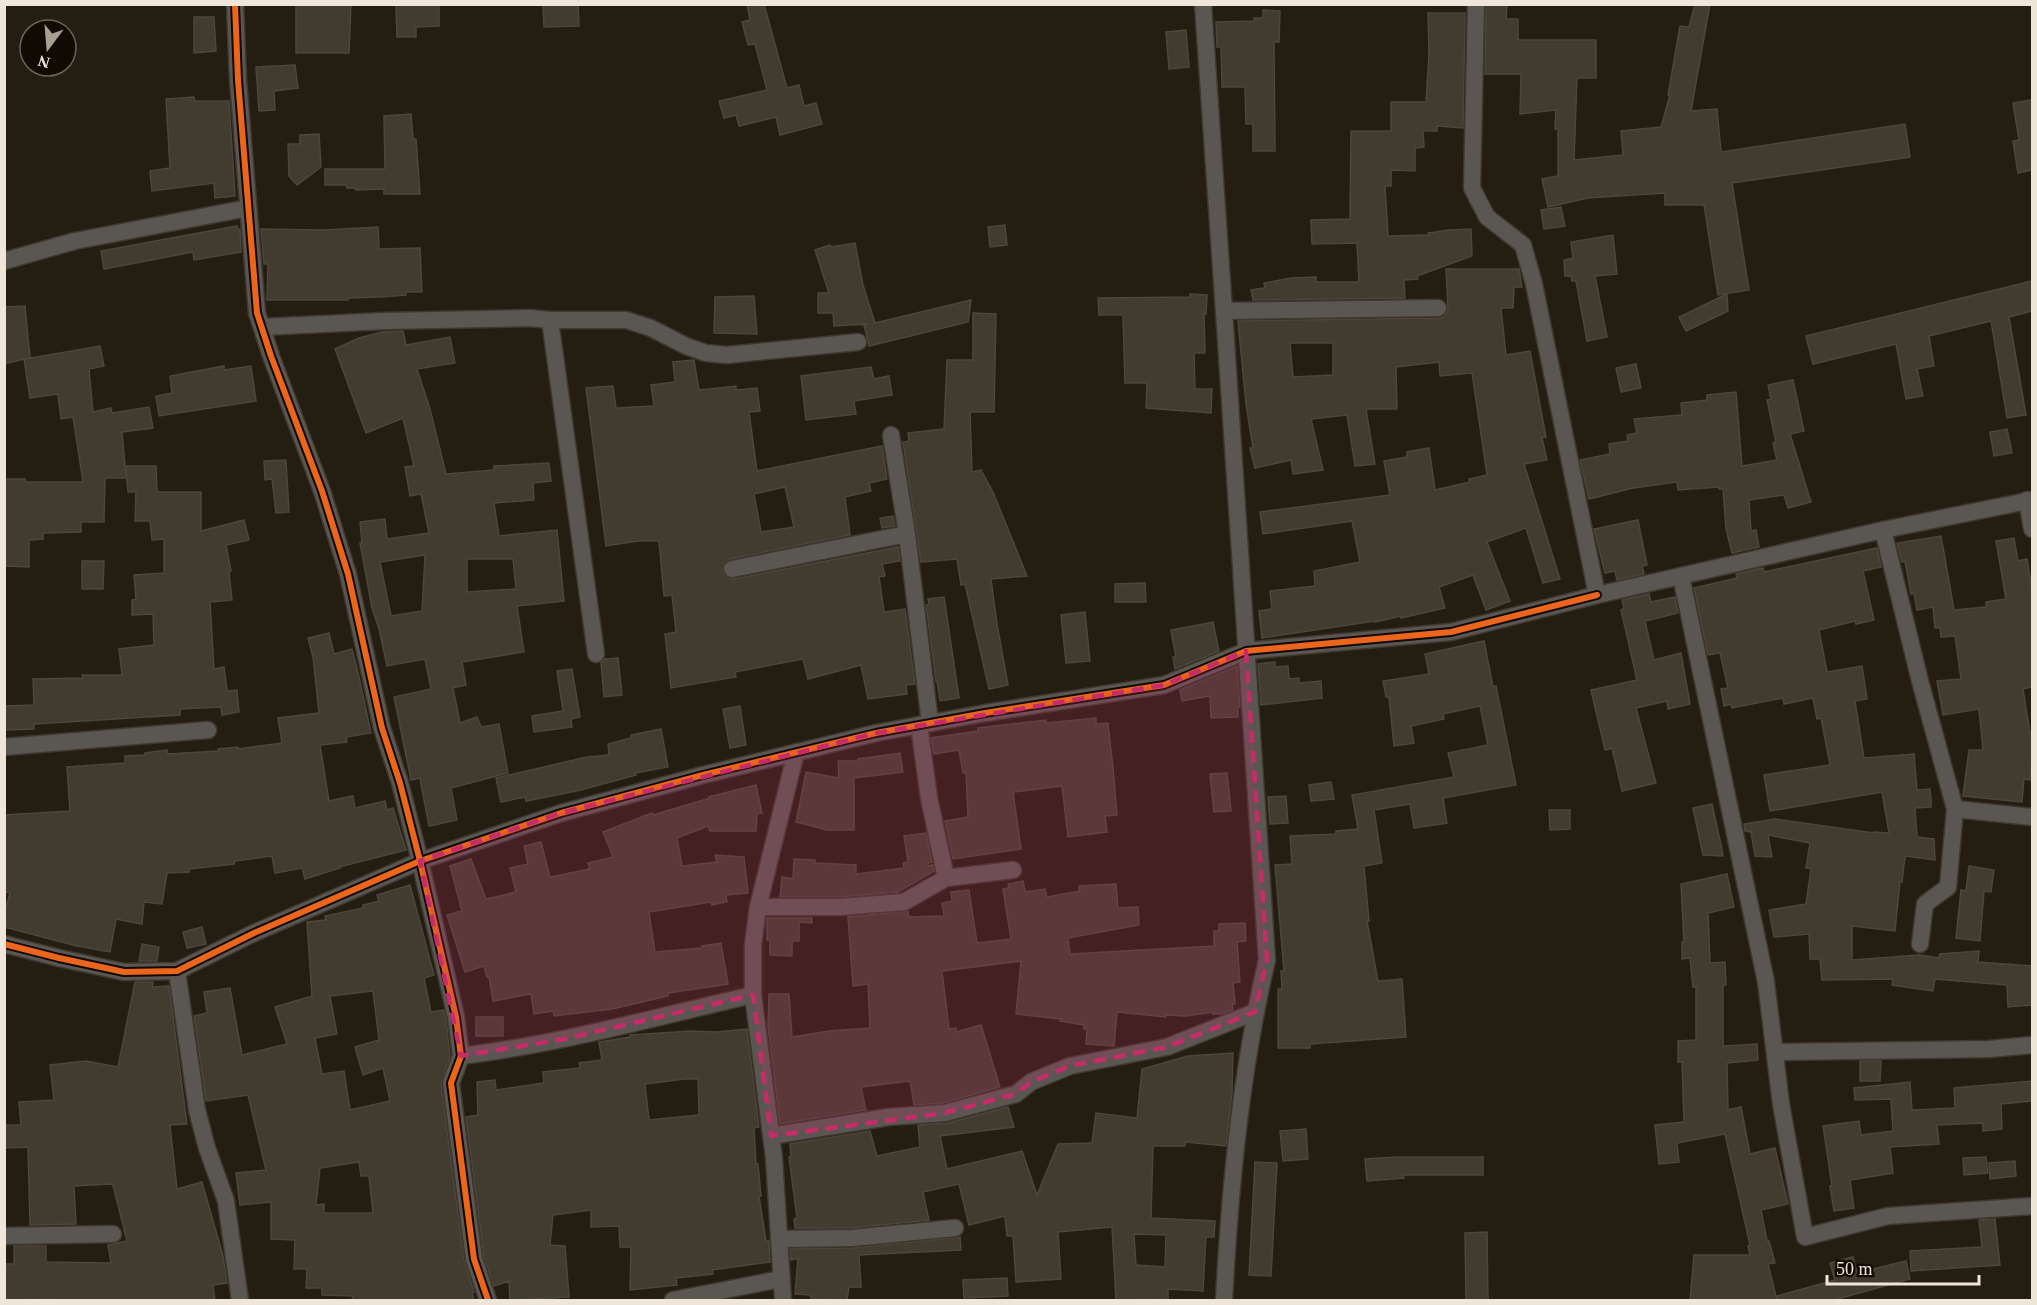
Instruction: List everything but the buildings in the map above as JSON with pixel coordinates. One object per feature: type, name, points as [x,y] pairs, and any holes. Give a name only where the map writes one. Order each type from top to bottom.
[{"type":"street","points":[[235,4],[256,302],[271,356],[322,491],[348,574],[382,728],[400,783],[420,861],[456,1017],[460,1056],[451,1083],[474,1259],[488,1300]]},
{"type":"street","points":[[1203,4],[1267,960],[1255,1012],[1229,1197],[1224,1300]]},
{"type":"street","points":[[1476,4],[1472,188],[1487,217],[1522,245],[1526,255],[1534,284],[1597,595]]},
{"type":"street","points":[[4,261],[75,241],[248,208]]},
{"type":"street","points":[[1224,311],[1438,308]]},
{"type":"street","points":[[262,327],[530,318],[626,320],[651,328],[686,346],[728,355],[858,342]]},
{"type":"street","points":[[550,320],[596,654]]},
{"type":"street","points":[[891,435],[907,534],[925,724],[929,798],[946,878]]},
{"type":"street","points":[[4,944],[124,972],[177,971],[254,933],[420,861],[561,813],[876,732],[1164,685],[1246,651],[1451,632],[1597,595],[1884,530],[2030,500],[2032,529]]},
{"type":"street","points":[[1884,530],[1920,681],[1954,809],[1948,887],[1925,904],[1920,944]]},
{"type":"street","points":[[732,568],[907,534]]},
{"type":"street","points":[[1681,576],[1766,982],[1781,1104],[1805,1237],[1888,1216],[2032,1206]]},
{"type":"street","points":[[4,747],[208,730]]},
{"type":"street","points":[[783,1300],[771,1136],[753,995],[753,945],[758,907],[796,752]]},
{"type":"street","points":[[1954,809],[2032,817]]},
{"type":"street","points":[[758,907],[840,907],[904,902],[946,878],[1013,870]]},
{"type":"street","points":[[177,971],[197,1110],[207,1148],[226,1201],[240,1300]]},
{"type":"street","points":[[460,1056],[506,1051],[565,1039],[753,995]]},
{"type":"street","points":[[771,1136],[889,1117],[945,1113],[1016,1094],[1031,1082],[1070,1066],[1167,1047],[1255,1012]]},
{"type":"street","points":[[1775,1052],[1989,1049],[2032,1045]]},
{"type":"street","points":[[779,1239],[852,1238],[955,1228]]},
{"type":"street","points":[[4,1236],[113,1234]]},
{"type":"street","points":[[673,1300],[781,1279]]},
{"type":"highlighted area","points":[[1246,651],[1267,960],[1255,1012],[1167,1047],[1070,1066],[1031,1082],[1016,1094],[945,1113],[771,1136],[753,995],[565,1039],[461,1056],[420,861],[561,813],[876,733],[1164,685]]},
{"type":"cycle path","points":[[235,4],[238,80],[257,313],[322,491],[348,574],[382,728],[400,783],[420,861],[456,1017],[461,1056],[451,1083],[474,1259],[488,1300]]},
{"type":"cycle path","points":[[4,944],[124,972],[177,971],[254,933],[420,861],[561,813],[703,775],[876,733],[985,713],[1164,685],[1246,651],[1451,632],[1597,595]]}]
